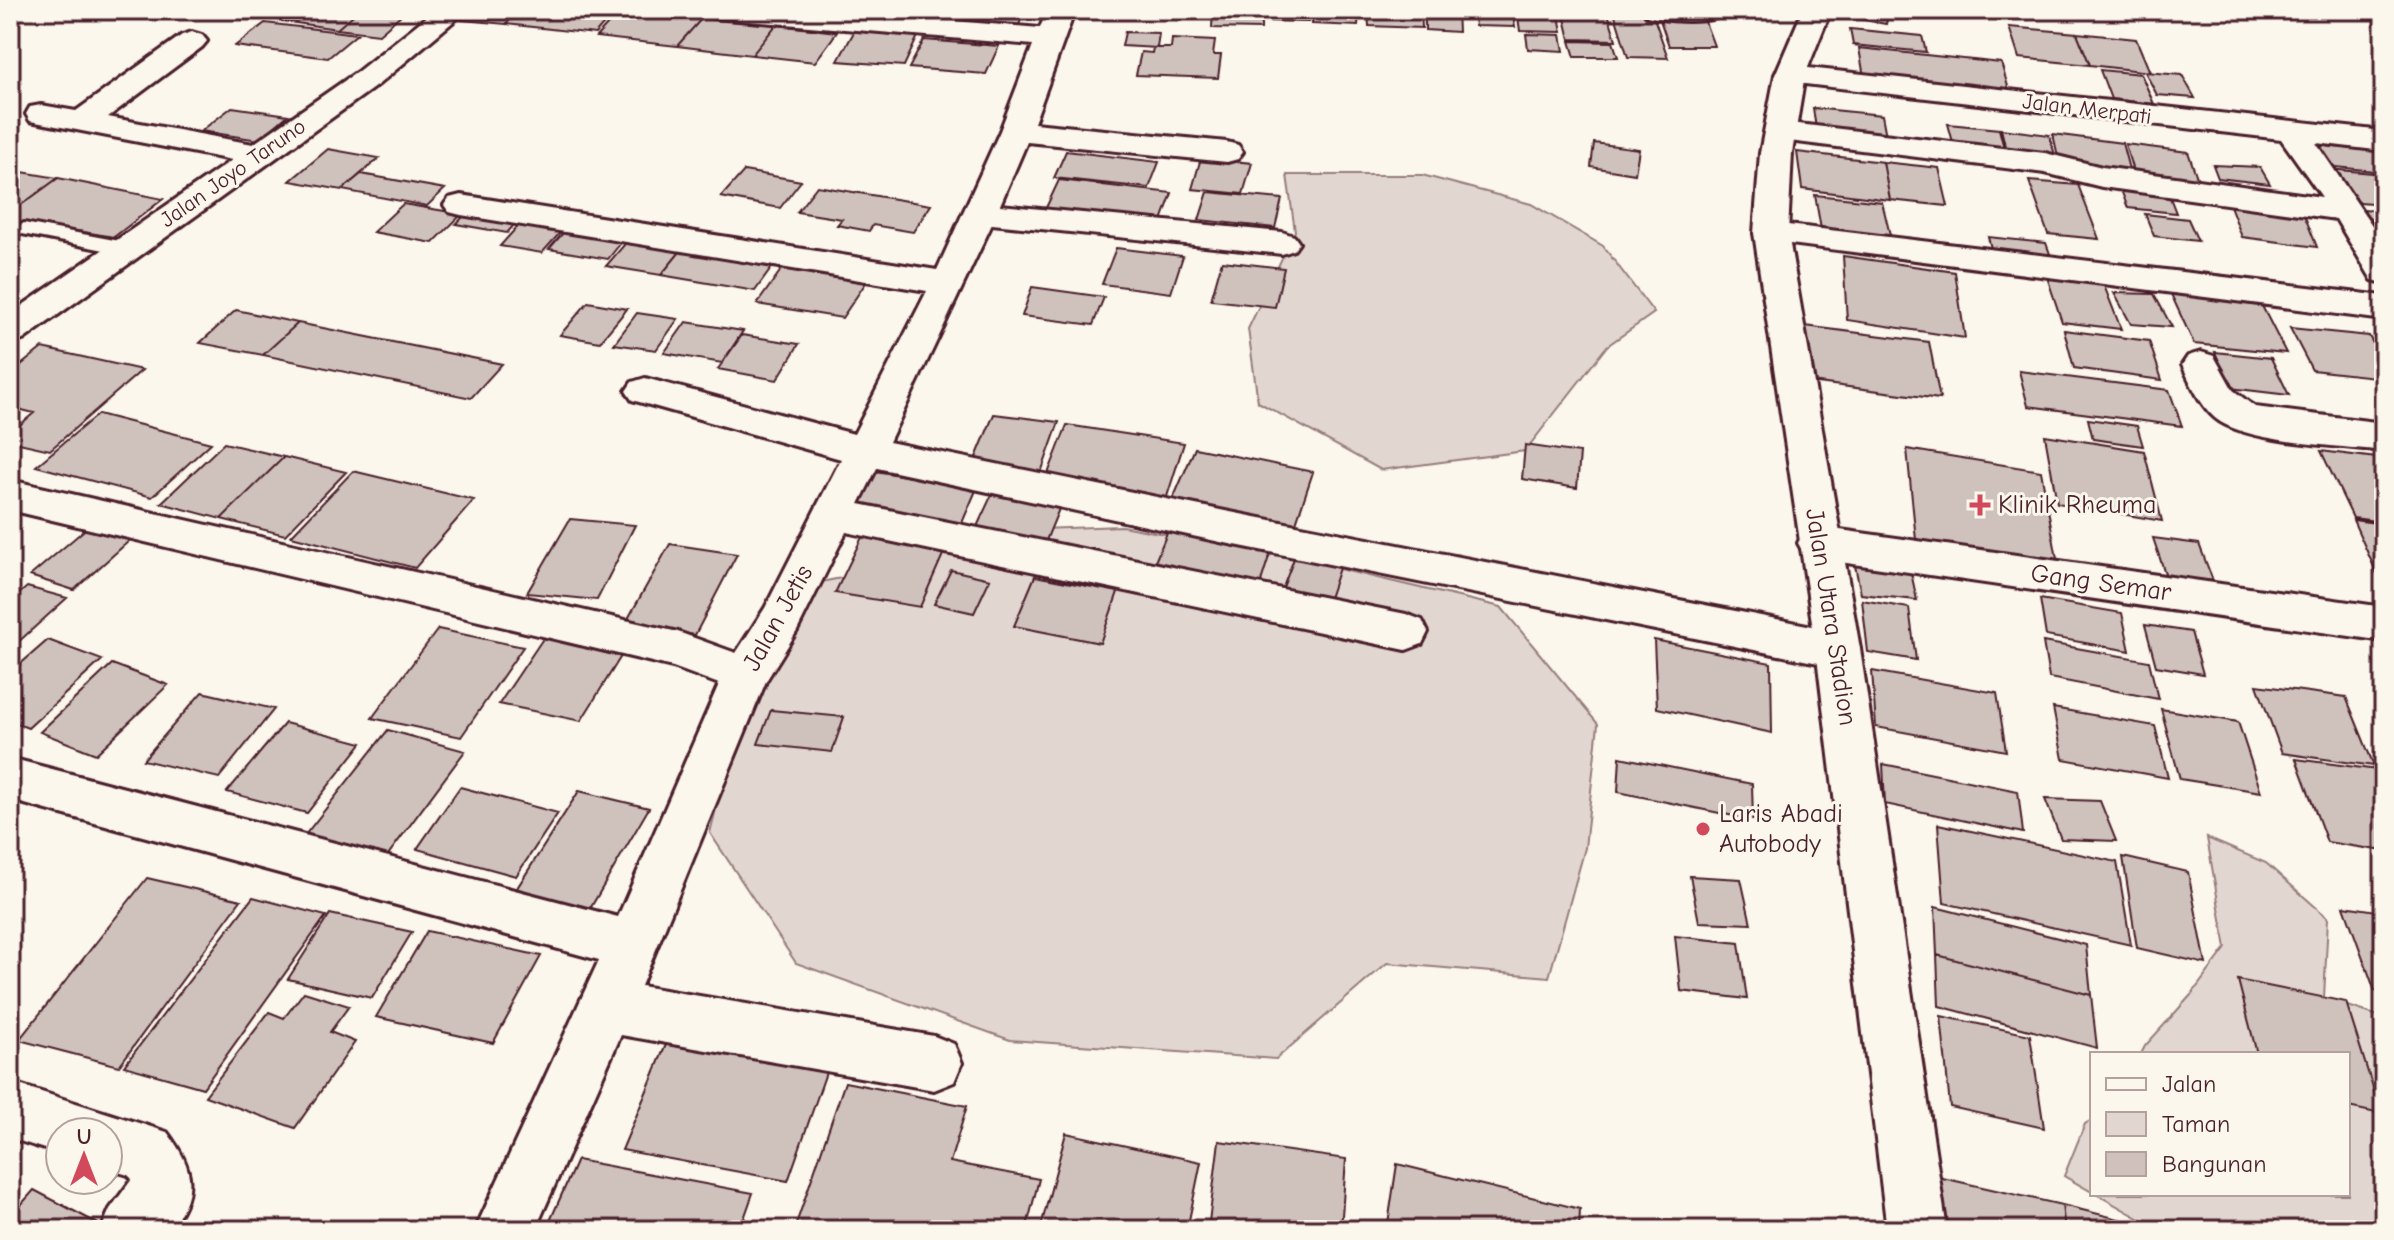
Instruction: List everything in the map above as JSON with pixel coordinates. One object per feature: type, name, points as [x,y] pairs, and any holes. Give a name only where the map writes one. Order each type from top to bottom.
[{"type":"street","name":"Jalan Joyo Taruno","points":[[10,332],[368,78],[453,10]]},
{"type":"street","points":[[714,10],[1056,24]]},
{"type":"street","points":[[1657,10],[1706,12]]},
{"type":"street","name":"Jalan Utara Stadion","points":[[1817,10],[1790,75],[1771,233],[1838,649],[1917,1230]]},
{"type":"street","name":"Jalan Jetis","points":[[505,1230],[606,1006],[746,675],[781,619],[949,283],[1016,131],[1056,24]]},
{"type":"street","points":[[83,121],[192,41]]},
{"type":"street","name":"Jalan Merpati","points":[[1790,75],[2384,141]]},
{"type":"street","points":[[41,114],[258,155]]},
{"type":"street","points":[[1016,131],[1227,152]]},
{"type":"street","points":[[1781,131],[2045,163],[2082,174],[2348,211]]},
{"type":"street","points":[[2293,133],[2348,211],[2384,272]]},
{"type":"street","points":[[461,205],[949,283]]},
{"type":"street","points":[[979,213],[1282,243]]},
{"type":"street","points":[[1771,233],[2384,308]]},
{"type":"street","points":[[2201,365],[2224,409],[2236,416],[2252,421],[2384,437]]},
{"type":"street","points":[[645,391],[865,451],[1240,530],[1838,649]]},
{"type":"street","points":[[10,495],[678,650],[746,675]]},
{"type":"street","points":[[834,514],[1406,632]]},
{"type":"street","name":"Gang Semar","points":[[1819,543],[2384,624]]},
{"type":"street","points":[[10,779],[632,945]]},
{"type":"street","points":[[606,1006],[934,1063]]},
{"type":"street","points":[[10,1110],[44,1120]]},
{"type":"street","points":[[124,1145],[147,1152],[162,1173],[157,1198],[131,1230]]},
{"type":"lane","points":[[24,229],[125,248]]},
{"type":"green space","points":[[1287,175],[1422,175],[1531,204],[1603,246],[1654,313],[1607,346],[1525,451],[1381,470],[1258,402],[1248,329],[1295,231]]},
{"type":"green space","points":[[1122,526],[1292,558],[1501,607],[1598,724],[1585,848],[1549,977],[1387,963],[1276,1059],[1010,1040],[796,963],[710,833],[740,713],[796,587],[912,564],[1014,530]]},
{"type":"green space","points":[[2207,838],[2266,863],[2328,918],[2324,998],[2384,1018],[2384,1230],[2160,1230],[2100,1196],[2350,1196],[2350,1052],[2142,1052],[2226,948]]},
{"type":"green space","points":[[2090,1121],[2090,1191],[2064,1176],[2085,1124]]},
{"type":"building","points":[[298,10],[359,10],[337,29],[283,21]]},
{"type":"building","points":[[359,10],[402,14],[379,34],[337,29]]},
{"type":"building","points":[[472,10],[520,10],[506,24],[462,20]]},
{"type":"building","points":[[520,10],[616,10],[595,34],[506,24]]},
{"type":"building","points":[[621,10],[703,17],[677,46],[596,37]]},
{"type":"building","points":[[861,10],[944,10],[939,21],[857,17]]},
{"type":"building","points":[[950,10],[1024,10],[1019,25],[945,22]]},
{"type":"building","points":[[1167,10],[1206,10],[1206,16],[1167,15]]},
{"type":"building","points":[[1213,10],[1261,10],[1261,29],[1212,28]]},
{"type":"building","points":[[1263,10],[1308,10],[1308,22],[1263,21]]},
{"type":"building","points":[[1313,10],[1359,10],[1358,26],[1312,24]]},
{"type":"building","points":[[1368,10],[1421,10],[1422,28],[1369,26]]},
{"type":"building","points":[[1425,10],[1457,10],[1458,32],[1425,30]]},
{"type":"building","points":[[1473,10],[1512,10],[1515,27],[1475,26]]},
{"type":"building","points":[[1517,10],[1558,10],[1562,32],[1520,31]]},
{"type":"building","points":[[1563,10],[1607,10],[1616,40],[1570,39]]},
{"type":"building","points":[[1845,10],[1889,10],[1886,24],[1843,16]]},
{"type":"building","points":[[2066,10],[2119,10],[2122,15]]},
{"type":"building","points":[[1614,12],[1652,12],[1668,58],[1628,57]]},
{"type":"building","points":[[1658,14],[1702,14],[1714,46],[1669,46]]},
{"type":"building","points":[[703,17],[776,25],[752,55],[677,46]]},
{"type":"building","points":[[265,23],[357,34],[328,58],[235,46]]},
{"type":"building","points":[[776,25],[837,32],[815,62],[752,55]]},
{"type":"building","points":[[2009,27],[2077,33],[2090,65],[2019,58]]},
{"type":"building","points":[[1850,29],[1922,36],[1926,52],[1853,45]]},
{"type":"building","points":[[855,30],[919,34],[904,66],[838,61]]},
{"type":"building","points":[[1125,32],[1159,33],[1157,48],[1122,46]]},
{"type":"building","points":[[2077,33],[2136,39],[2150,72],[2090,65]]},
{"type":"building","points":[[1526,34],[1561,35],[1564,51],[1528,49]]},
{"type":"building","points":[[1172,39],[1215,41],[1213,55],[1221,55],[1218,78],[1136,75],[1141,52],[1152,53],[1153,48],[1171,48]]},
{"type":"building","points":[[924,40],[999,46],[986,74],[909,68]]},
{"type":"building","points":[[1570,41],[1613,42],[1618,57],[1575,57]]},
{"type":"building","points":[[1859,48],[2001,63],[2010,93],[1864,77]]},
{"type":"building","points":[[2100,70],[2141,74],[2154,104],[2111,99]]},
{"type":"building","points":[[2145,72],[2182,75],[2195,98],[2157,95]]},
{"type":"building","points":[[232,107],[288,115],[259,140],[201,131]]},
{"type":"building","points":[[1813,108],[1882,115],[1886,136],[1816,129]]},
{"type":"building","points":[[1948,124],[1999,129],[2004,148],[1953,142]]},
{"type":"building","points":[[2001,129],[2049,135],[2055,155],[2006,149]]},
{"type":"building","points":[[2053,134],[2122,143],[2131,177],[2059,161]]},
{"type":"building","points":[[1594,143],[1639,149],[1635,174],[1591,167]]},
{"type":"building","points":[[2125,144],[2188,152],[2199,183],[2134,175]]},
{"type":"building","points":[[2305,144],[2384,152],[2384,172],[2317,165]]},
{"type":"building","points":[[328,149],[379,158],[342,190],[290,181]]},
{"type":"building","points":[[1066,151],[1159,162],[1149,188],[1054,178]]},
{"type":"building","points":[[1797,152],[1883,162],[1890,200],[1802,189]]},
{"type":"building","points":[[1201,158],[1252,163],[1243,194],[1192,189]]},
{"type":"building","points":[[1883,162],[1939,168],[1948,206],[1890,200]]},
{"type":"building","points":[[2213,165],[2260,167],[2270,184],[2218,178]]},
{"type":"building","points":[[2328,169],[2384,174],[2384,204],[2347,201]]},
{"type":"building","points":[[10,170],[58,178],[10,213]]},
{"type":"building","points":[[744,171],[801,181],[780,208],[721,197]]},
{"type":"building","points":[[361,174],[445,189],[427,206],[342,190]]},
{"type":"building","points":[[58,178],[163,199],[114,237],[10,220],[10,213]]},
{"type":"building","points":[[1059,180],[1172,193],[1160,226],[1044,212]]},
{"type":"building","points":[[2029,181],[2078,185],[2099,239],[2048,234]]},
{"type":"building","points":[[817,186],[931,205],[913,232],[873,225],[869,231],[837,225],[842,219],[797,212]]},
{"type":"building","points":[[2121,190],[2169,195],[2176,213],[2128,208]]},
{"type":"building","points":[[1208,192],[1282,199],[1275,228],[1199,220]]},
{"type":"building","points":[[1815,195],[1882,202],[1892,243],[1822,235]]},
{"type":"building","points":[[2229,203],[2303,212],[2317,247],[2242,237]]},
{"type":"building","points":[[403,204],[462,214],[433,243],[373,232]]},
{"type":"building","points":[[471,209],[521,217],[507,233],[456,224]]},
{"type":"building","points":[[2363,209],[2384,211],[2384,234],[2377,234]]},
{"type":"building","points":[[2145,214],[2188,219],[2198,241],[2154,236]]},
{"type":"building","points":[[526,217],[568,224],[542,253],[500,246]]},
{"type":"building","points":[[570,225],[628,234],[608,259],[549,249]]},
{"type":"building","points":[[1988,237],[2046,243],[2054,265],[1994,259]]},
{"type":"building","points":[[630,238],[684,247],[661,275],[606,266]]},
{"type":"building","points":[[684,247],[776,262],[755,291],[661,275]]},
{"type":"building","points":[[1116,248],[1183,256],[1171,293],[1102,284]]},
{"type":"building","points":[[1843,256],[1955,272],[1965,338],[1847,320]]},
{"type":"building","points":[[1222,261],[1284,268],[1275,307],[1211,300]]},
{"type":"building","points":[[786,263],[869,278],[842,318],[757,304]]},
{"type":"building","points":[[2047,277],[2103,283],[2121,329],[2062,322]]},
{"type":"building","points":[[1032,287],[1104,297],[1093,325],[1022,316]]},
{"type":"building","points":[[2170,292],[2259,300],[2286,353],[2194,344]]},
{"type":"building","points":[[2114,293],[2154,294],[2172,327],[2131,324]]},
{"type":"building","points":[[588,302],[627,309],[600,342],[560,335]]},
{"type":"building","points":[[236,310],[298,323],[263,355],[200,343]]},
{"type":"building","points":[[637,313],[678,319],[656,350],[614,344]]},
{"type":"building","points":[[686,322],[743,331],[722,363],[664,353]]},
{"type":"building","points":[[298,323],[502,364],[471,398],[263,355]]},
{"type":"building","points":[[1805,326],[1929,342],[1940,399],[1811,382]]},
{"type":"building","points":[[2290,328],[2369,336],[2384,364],[2384,378],[2312,370]]},
{"type":"building","points":[[2064,330],[2149,341],[2162,380],[2074,368]]},
{"type":"building","points":[[742,335],[799,344],[777,380],[718,369]]},
{"type":"building","points":[[42,348],[142,370],[50,450],[10,441],[10,433],[34,413],[10,407],[10,374]]},
{"type":"building","points":[[2215,352],[2271,358],[2289,395],[2230,388]]},
{"type":"building","points":[[2019,371],[2169,390],[2182,426],[2028,406]]},
{"type":"building","points":[[98,414],[211,443],[152,497],[36,466]]},
{"type":"building","points":[[994,414],[1059,422],[1038,481],[970,472]]},
{"type":"building","points":[[2088,419],[2137,426],[2143,446],[2093,439]]},
{"type":"building","points":[[1067,425],[1184,443],[1165,503],[1044,484]]},
{"type":"building","points":[[2045,435],[2144,451],[2162,521],[2057,503]]},
{"type":"building","points":[[224,443],[284,457],[221,519],[161,503]]},
{"type":"building","points":[[1525,445],[1580,453],[1577,488],[1522,479]]},
{"type":"building","points":[[1195,448],[1313,472],[1295,526],[1173,499]]},
{"type":"building","name":"Klinik Rheuma","points":[[1907,449],[2041,471],[2058,564],[1916,540]]},
{"type":"building","points":[[2321,451],[2384,459],[2384,522],[2353,518]]},
{"type":"building","points":[[284,457],[346,472],[285,535],[221,519]]},
{"type":"building","points":[[353,471],[474,500],[415,568],[291,536]]},
{"type":"building","points":[[875,471],[977,488],[962,523],[858,506]]},
{"type":"building","points":[[993,492],[1061,504],[1045,543],[975,531]]},
{"type":"building","points":[[570,519],[635,525],[597,600],[527,593]]},
{"type":"building","points":[[96,520],[138,533],[74,590],[30,576]]},
{"type":"building","points":[[2353,520],[2384,524],[2384,585],[2382,585]]},
{"type":"building","points":[[1170,526],[1272,547],[1258,591],[1152,569]]},
{"type":"building","points":[[862,537],[945,550],[920,607],[835,593]]},
{"type":"building","points":[[2153,538],[2199,544],[2213,581],[2166,576]]},
{"type":"building","points":[[670,544],[737,554],[695,635],[625,624]]},
{"type":"building","points":[[1298,548],[1342,559],[1328,601],[1282,590]]},
{"type":"building","points":[[1854,561],[1910,568],[1917,600],[1861,594]]},
{"type":"building","points":[[951,570],[990,579],[974,613],[934,604]]},
{"type":"building","points":[[1035,576],[1118,592],[1100,643],[1014,626]]},
{"type":"building","points":[[27,587],[67,598],[15,645],[10,644],[10,602]]},
{"type":"building","points":[[2040,599],[2122,613],[2130,651],[2046,636]]},
{"type":"building","points":[[1862,600],[1909,608],[1916,660],[1868,652]]},
{"type":"building","points":[[2145,625],[2191,632],[2203,674],[2156,666]]},
{"type":"building","points":[[438,629],[523,647],[461,737],[372,718]]},
{"type":"building","points":[[544,637],[623,653],[581,721],[499,704]]},
{"type":"building","points":[[48,640],[102,660],[28,728],[13,722],[10,726],[10,673]]},
{"type":"building","points":[[1654,640],[1771,663],[1772,733],[1657,708]]},
{"type":"building","points":[[2043,642],[2149,661],[2158,699],[2049,678]]},
{"type":"building","points":[[112,664],[168,685],[96,754],[40,732]]},
{"type":"building","points":[[1872,671],[1997,693],[2006,751],[1876,727]]},
{"type":"building","points":[[2257,685],[2346,697],[2374,766],[2282,753]]},
{"type":"building","points":[[202,692],[274,709],[219,778],[143,760]]},
{"type":"building","points":[[2053,708],[2155,726],[2168,778],[2063,759]]},
{"type":"building","points":[[2161,709],[2238,722],[2261,792],[2180,779]]},
{"type":"building","points":[[771,710],[844,717],[832,752],[758,744]]},
{"type":"building","points":[[285,723],[362,743],[307,813],[227,792]]},
{"type":"building","points":[[388,730],[465,751],[379,867],[298,844]]},
{"type":"building","points":[[1620,757],[1752,784],[1753,820],[1618,792]]},
{"type":"building","points":[[2296,759],[2377,770],[2384,786],[2384,851],[2327,842]]},
{"type":"building","points":[[1883,764],[2018,791],[2023,833],[1885,804]]},
{"type":"building","points":[[460,787],[558,813],[516,876],[417,849]]},
{"type":"building","points":[[579,791],[649,808],[584,919],[510,899]]},
{"type":"building","points":[[2045,799],[2100,801],[2116,841],[2061,839]]},
{"type":"building","points":[[1938,824],[2117,862],[2131,945],[1944,903]]},
{"type":"building","points":[[2123,857],[2188,872],[2206,964],[2137,948]]},
{"type":"building","points":[[1690,876],[1741,879],[1751,924],[1699,922]]},
{"type":"building","points":[[147,878],[241,900],[119,1066],[19,1040]]},
{"type":"building","points":[[253,897],[326,916],[203,1088],[124,1066]]},
{"type":"building","points":[[2344,906],[2384,912],[2384,992],[2375,991]]},
{"type":"building","points":[[1935,907],[2086,945],[2091,995],[1937,955]]},
{"type":"building","points":[[330,914],[412,932],[372,998],[288,979]]},
{"type":"building","points":[[427,931],[541,956],[493,1043],[376,1017]]},
{"type":"building","points":[[1675,936],[1739,943],[1747,999],[1681,991]]},
{"type":"building","points":[[1937,955],[2091,995],[2097,1048],[1939,1006]]},
{"type":"building","points":[[2238,980],[2346,1002],[2381,1114],[2350,1107],[2350,1052],[2256,1052]]},
{"type":"building","points":[[304,992],[349,1006],[330,1032],[355,1042],[295,1128],[205,1096],[269,1012],[284,1018]]},
{"type":"building","points":[[1941,1016],[2030,1035],[2044,1128],[1950,1107]]},
{"type":"building","points":[[670,1035],[829,1064],[788,1181],[622,1150]]},
{"type":"building","points":[[845,1082],[967,1106],[950,1162],[1039,1179],[1026,1230],[794,1230]]},
{"type":"building","points":[[1066,1133],[1201,1162],[1187,1230],[1040,1230]]},
{"type":"building","points":[[1219,1141],[1346,1159],[1341,1230],[1208,1230]]},
{"type":"building","points":[[577,1160],[753,1193],[740,1230],[546,1230]]},
{"type":"building","points":[[1397,1164],[1580,1209],[1579,1230],[1387,1230]]},
{"type":"building","points":[[1938,1177],[2062,1205],[2065,1230],[1943,1230]]},
{"type":"building","points":[[34,1190],[110,1230],[10,1230],[10,1217]]},
{"type":"building","points":[[2062,1205],[2127,1221],[2129,1230],[2065,1230]]},
{"type":"place","name":"Klinik Rheuma","points":[[1980,505]]},
{"type":"place","name":"Laris Abadi Autobody","points":[[1703,829]]}]
